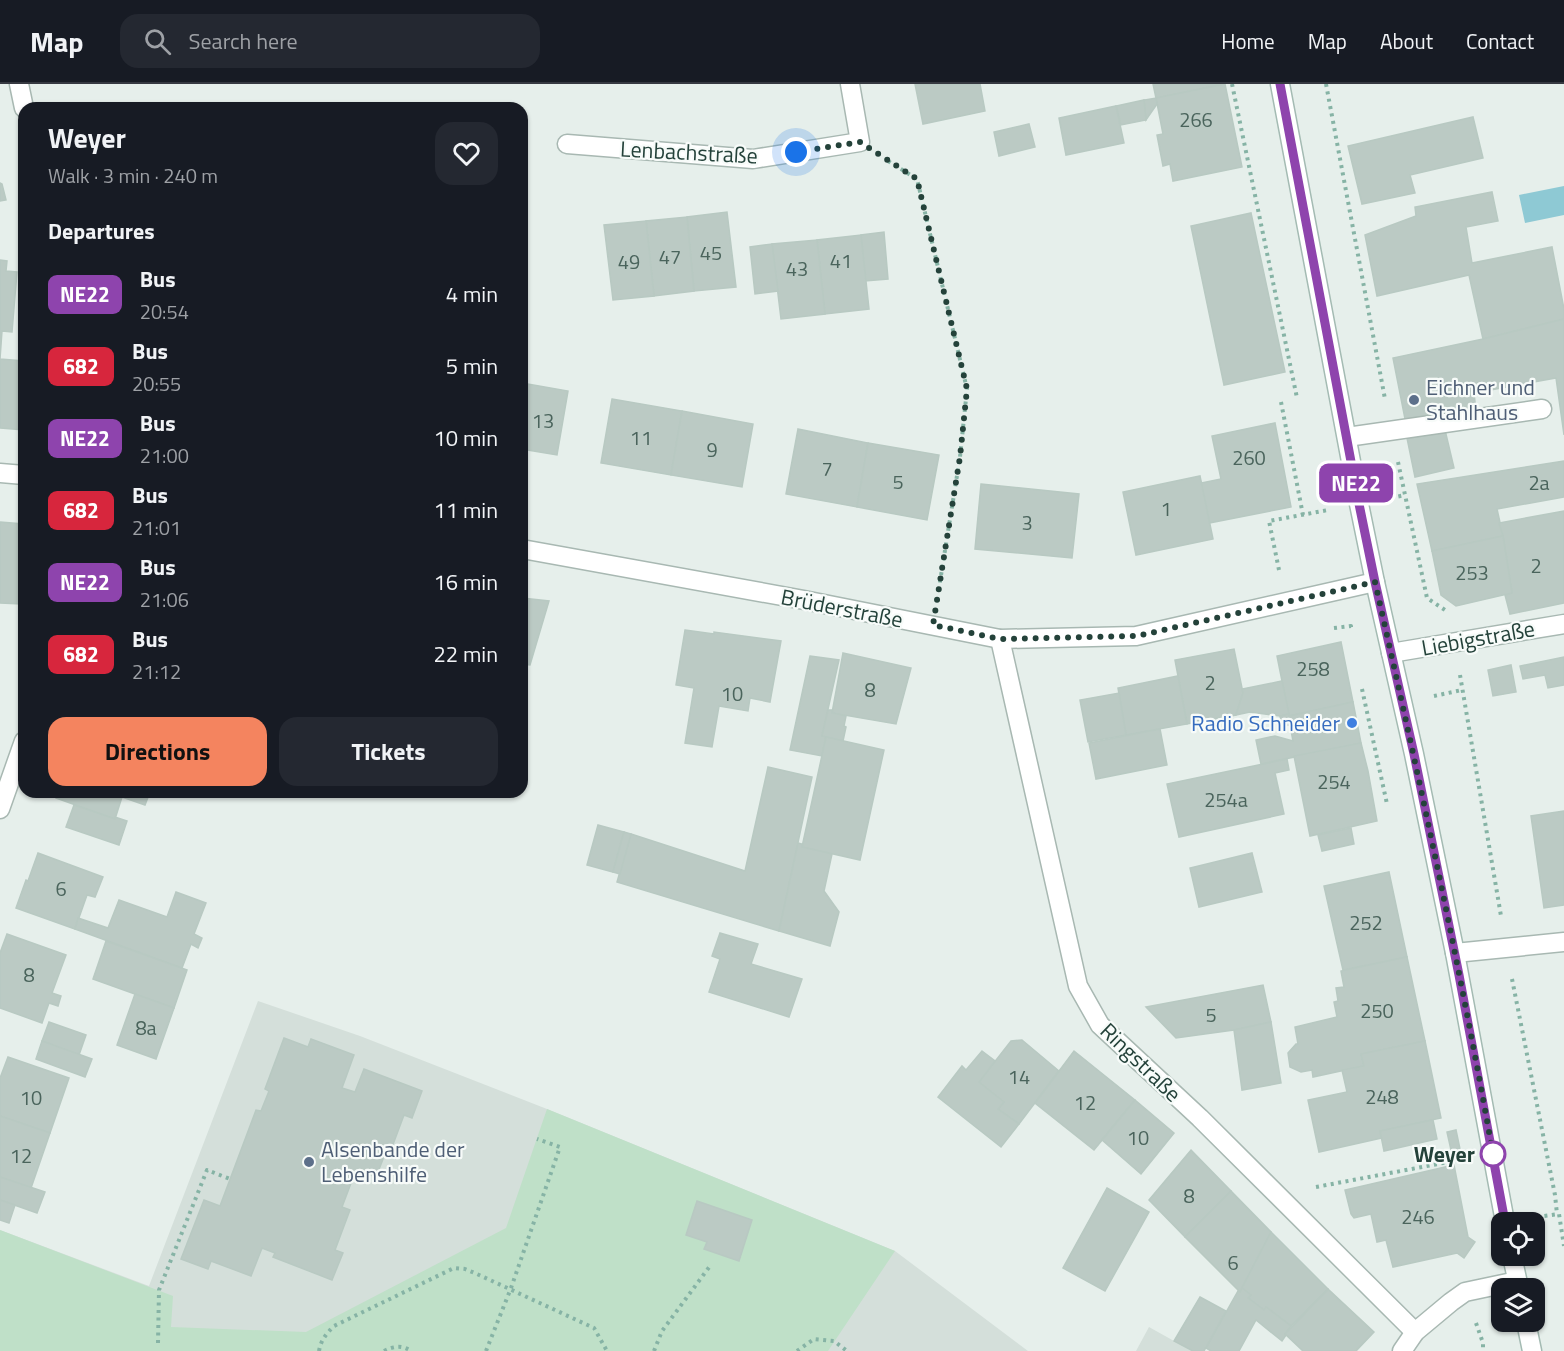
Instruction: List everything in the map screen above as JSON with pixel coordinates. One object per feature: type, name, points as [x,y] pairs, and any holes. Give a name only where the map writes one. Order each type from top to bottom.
[{"type":"street","points":[[19,84],[23,102]]},
{"type":"street","points":[[850,84],[860,142]]},
{"type":"street","points":[[1280,84],[1375,582],[1414,754],[1455,953],[1503,1212]]},
{"type":"street","name":"Lenbachstraße","points":[[567,144],[753,159],[860,142]]},
{"type":"street","points":[[1347,437],[1542,409]]},
{"type":"street","points":[[0,473],[18,474]]},
{"type":"street","name":"Brüderstraße","points":[[528,550],[815,602],[1000,639],[1137,636],[1375,582]]},
{"type":"street","name":"Liebigstraße","points":[[1391,653],[1564,624]]},
{"type":"street","name":"Ringstraße","points":[[1000,639],[1078,986],[1100,1024],[1200,1118],[1415,1332]]},
{"type":"street","points":[[0,809],[18,758]]},
{"type":"street","points":[[1455,953],[1564,942]]},
{"type":"street","points":[[1402,1351],[1415,1332],[1451,1302],[1466,1292],[1491,1289]]},
{"type":"street","points":[[1528,1332],[1532,1351]]},
{"type":"path","points":[[1232,84],[1297,398]]},
{"type":"path","points":[[1326,84],[1391,431],[1427,598],[1448,613],[1454,642]]},
{"type":"path","points":[[860,142],[917,179],[967,389],[960,457],[933,625]]},
{"type":"path","points":[[1281,402],[1303,515]]},
{"type":"path","points":[[486,1351],[511,1288],[560,1147],[537,1138]]},
{"type":"path","points":[[1278,1195],[1466,1159]]},
{"type":"path","points":[[158,1343],[159,1290],[207,1170],[230,1179]]},
{"type":"path","points":[[654,1351],[662,1331],[710,1266]]},
{"type":"path","points":[[319,1351],[326,1333],[334,1326],[454,1268],[465,1269],[511,1288],[594,1328],[607,1351]]},
{"type":"path","points":[[797,1351],[814,1340],[834,1341],[847,1351]]},
{"type":"path","points":[[384,1351],[397,1346],[411,1351]]},
{"type":"shaded area","points":[[258,1001],[360,1036],[547,1109],[895,1251],[1028,1351],[0,1351],[0,1230],[149,1286]]},
{"type":"shaded area","points":[[1149,1327],[1174,1341],[1193,1351],[1136,1351]]},
{"type":"green space","points":[[547,1109],[895,1251],[828,1351],[0,1351],[0,1230],[173,1296],[171,1327],[306,1332],[506,1228]]},
{"type":"water","points":[[1564,186],[1564,215],[1525,223],[1519,195]]},
{"type":"building","points":[[915,84],[980,84],[985,111],[923,124]]},
{"type":"building","points":[[1153,84],[1224,84],[1156,98]]},
{"type":"building","points":[[1225,84],[1242,167],[1173,181],[1170,164],[1163,166],[1157,135],[1163,134],[1156,98]]},
{"type":"building","points":[[1156,98],[1157,104],[1146,120],[1144,100]]},
{"type":"building","points":[[1144,100],[1146,120],[1121,125],[1116,106]]},
{"type":"building","points":[[1116,106],[1124,143],[1066,155],[1059,118]]},
{"type":"building","points":[[1473,117],[1483,158],[1410,175],[1415,193],[1362,204],[1348,146]]},
{"type":"building","points":[[1029,124],[1035,147],[999,156],[994,132]]},
{"type":"building","points":[[0,183],[2,184],[6,200],[0,201]]},
{"type":"building","points":[[1492,192],[1498,221],[1466,227],[1472,263],[1552,247],[1564,319],[1483,339],[1469,275],[1377,296],[1365,235],[1416,216],[1415,207]]},
{"type":"building","points":[[727,212],[736,287],[694,291],[687,217]]},
{"type":"building","points":[[1251,213],[1285,372],[1224,385],[1191,226]]},
{"type":"building","points":[[687,217],[694,291],[654,296],[646,221]]},
{"type":"building","points":[[646,221],[654,296],[613,300],[604,225]]},
{"type":"building","points":[[884,232],[888,279],[865,281],[861,235]]},
{"type":"building","points":[[861,235],[869,309],[825,314],[817,240]]},
{"type":"building","points":[[817,240],[825,314],[781,319],[772,244]]},
{"type":"building","points":[[772,244],[778,291],[755,294],[750,247]]},
{"type":"building","points":[[0,260],[7,261],[6,271],[17,272],[12,332],[2,331],[0,359]]},
{"type":"building","points":[[1564,319],[1564,435],[1556,378],[1474,393],[1476,411],[1406,424],[1393,358]]},
{"type":"building","points":[[0,359],[18,360],[18,430],[0,428]]},
{"type":"building","points":[[528,384],[568,391],[557,455],[528,450]]},
{"type":"building","points":[[612,399],[682,411],[671,475],[601,463]]},
{"type":"building","points":[[682,411],[753,424],[742,487],[671,475]]},
{"type":"building","points":[[1275,423],[1291,507],[1209,523],[1201,483],[1221,479],[1212,436]]},
{"type":"building","points":[[798,429],[868,443],[857,507],[786,494]]},
{"type":"building","points":[[1445,430],[1454,468],[1415,477],[1407,438]]},
{"type":"building","points":[[868,443],[939,455],[927,520],[857,507]]},
{"type":"building","points":[[1564,461],[1564,497],[1497,509],[1503,536],[1432,551],[1417,484]]},
{"type":"building","points":[[1200,476],[1213,539],[1136,555],[1123,492]]},
{"type":"building","points":[[981,484],[1079,494],[1072,558],[975,549]]},
{"type":"building","points":[[1564,511],[1564,603],[1510,614],[1505,595],[1512,593],[1499,523]]},
{"type":"building","points":[[0,522],[18,524],[18,604],[0,603]]},
{"type":"building","points":[[1503,536],[1512,593],[1456,606],[1441,595],[1432,551]]},
{"type":"building","points":[[528,599],[549,601],[530,665],[528,665]]},
{"type":"building","points":[[685,630],[781,641],[770,702],[750,698],[748,711],[719,706],[712,747],[685,743],[694,688],[676,685]]},
{"type":"building","points":[[1341,642],[1353,702],[1289,716],[1277,656]]},
{"type":"building","points":[[1234,649],[1243,693],[1236,715],[1187,724],[1175,660]]},
{"type":"building","points":[[843,653],[911,668],[896,724],[832,713]]},
{"type":"building","points":[[810,656],[839,660],[822,736],[826,737],[822,756],[790,750]]},
{"type":"building","points":[[1564,657],[1564,685],[1548,688],[1545,675],[1523,679],[1520,666]]},
{"type":"building","points":[[1511,665],[1516,692],[1493,696],[1488,670]]},
{"type":"building","points":[[1178,676],[1187,724],[1126,735],[1118,688]]},
{"type":"building","points":[[1282,681],[1289,714],[1280,716],[1250,712],[1236,715],[1243,693],[1242,689]]},
{"type":"building","points":[[1119,693],[1126,735],[1088,742],[1080,700]]},
{"type":"building","points":[[1353,702],[1361,743],[1261,764],[1256,740],[1275,736],[1293,741],[1290,725],[1282,726],[1280,716]]},
{"type":"building","points":[[828,710],[846,716],[843,741],[822,736]]},
{"type":"building","points":[[1160,729],[1167,765],[1096,779],[1089,743]]},
{"type":"building","points":[[826,737],[884,750],[860,860],[802,847]]},
{"type":"building","points":[[1361,743],[1377,821],[1310,836],[1294,756]]},
{"type":"building","points":[[1287,759],[1289,770],[1275,773],[1284,814],[1179,837],[1167,784]]},
{"type":"building","points":[[768,767],[812,777],[779,931],[617,882],[631,834],[745,871]]},
{"type":"building","points":[[56,798],[122,798],[115,819]]},
{"type":"building","points":[[125,798],[148,798],[145,805]]},
{"type":"building","points":[[74,805],[127,821],[119,845],[66,827]]},
{"type":"building","points":[[1564,811],[1564,905],[1544,908],[1531,816]]},
{"type":"building","points":[[598,825],[624,832],[613,872],[587,865]]},
{"type":"building","points":[[1351,828],[1354,844],[1322,851],[1318,835]]},
{"type":"building","points":[[624,832],[631,834],[620,874],[613,872]]},
{"type":"building","points":[[798,843],[802,844],[802,847],[832,854],[824,891],[839,912],[830,946],[779,931]]},
{"type":"building","points":[[38,853],[103,877],[95,897],[87,895],[75,929],[16,908]]},
{"type":"building","points":[[1252,853],[1262,892],[1199,907],[1190,868]]},
{"type":"building","points":[[1389,872],[1407,957],[1343,970],[1324,886]]},
{"type":"building","points":[[176,892],[206,903],[194,934],[202,938],[198,948],[191,944],[182,968],[75,929],[78,918],[108,928],[119,900],[167,917]]},
{"type":"building","points":[[720,933],[758,944],[751,964],[802,979],[789,1017],[709,992],[720,959],[712,956]]},
{"type":"building","points":[[7,934],[66,955],[52,993],[61,996],[58,1006],[49,1003],[42,1023],[0,1008],[0,953]]},
{"type":"building","points":[[106,941],[187,970],[174,1008],[93,979]]},
{"type":"building","points":[[1407,957],[1425,1041],[1361,1054],[1364,1066],[1313,1077],[1312,1070],[1301,1072],[1290,1067],[1288,1053],[1298,1044],[1295,1027],[1337,1017],[1334,1002],[1338,1001],[1336,988],[1344,987],[1341,971]]},
{"type":"building","points":[[1263,985],[1271,1022],[1234,1030],[1176,1038],[1146,1007]]},
{"type":"building","points":[[135,994],[174,1008],[156,1059],[117,1045]]},
{"type":"building","points":[[49,1022],[86,1035],[79,1055],[42,1041]]},
{"type":"building","points":[[1271,1022],[1281,1083],[1242,1090],[1234,1030]]},
{"type":"building","name":"Alsenbande der Lebenshilfe","points":[[284,1038],[308,1047],[311,1039],[354,1055],[342,1088],[355,1092],[364,1069],[422,1091],[412,1118],[404,1115],[389,1155],[385,1154],[376,1177],[356,1170],[342,1207],[350,1210],[335,1250],[343,1253],[332,1280],[273,1257],[275,1253],[262,1248],[251,1276],[211,1261],[208,1269],[181,1259],[204,1200],[220,1206],[256,1110],[261,1111],[269,1091],[265,1089]]},
{"type":"building","points":[[1022,1040],[1059,1071],[1019,1124],[998,1109],[1004,1102],[979,1082],[1011,1041]]},
{"type":"building","points":[[42,1041],[92,1059],[85,1077],[36,1059]]},
{"type":"building","points":[[1425,1041],[1441,1118],[1380,1131],[1382,1138],[1319,1152],[1308,1100],[1347,1092],[1342,1070],[1364,1066],[1361,1054]]},
{"type":"building","points":[[982,1051],[995,1061],[979,1082],[1004,1102],[998,1109],[1019,1124],[1001,1147],[938,1097],[962,1066],[966,1070]]},
{"type":"building","points":[[1074,1051],[1135,1100],[1094,1150],[1035,1103]]},
{"type":"building","points":[[8,1057],[69,1078],[50,1133],[0,1116],[0,1078]]},
{"type":"building","points":[[1135,1100],[1174,1133],[1141,1174],[1102,1140]]},
{"type":"building","points":[[0,1116],[50,1133],[31,1188],[0,1177]]},
{"type":"building","points":[[1433,1120],[1437,1139],[1384,1151],[1380,1131]]},
{"type":"building","points":[[1456,1130],[1460,1149],[1451,1150],[1447,1132]]},
{"type":"building","points":[[1191,1150],[1231,1191],[1185,1237],[1149,1200]]},
{"type":"building","points":[[1454,1165],[1468,1237],[1475,1242],[1464,1258],[1457,1253],[1393,1267],[1386,1240],[1377,1242],[1371,1214],[1354,1218],[1345,1190]]},
{"type":"building","points":[[0,1177],[45,1192],[37,1213],[0,1200]]},
{"type":"building","points":[[1107,1188],[1149,1212],[1105,1291],[1063,1268]]},
{"type":"building","points":[[1231,1191],[1271,1232],[1240,1292],[1185,1237]]},
{"type":"building","points":[[0,1200],[15,1205],[9,1223],[0,1220]]},
{"type":"building","points":[[697,1201],[752,1220],[739,1261],[704,1249],[707,1242],[686,1235]]},
{"type":"building","points":[[1271,1232],[1328,1289],[1291,1326],[1266,1307],[1264,1310],[1248,1298],[1251,1295],[1242,1288]]},
{"type":"building","points":[[1242,1288],[1251,1295],[1248,1298],[1264,1310],[1266,1307],[1291,1326],[1282,1341],[1256,1320],[1239,1351],[1211,1351],[1206,1348],[1238,1291],[1240,1292]]},
{"type":"building","points":[[1328,1289],[1374,1332],[1356,1351],[1303,1351],[1285,1334]]},
{"type":"building","points":[[1200,1297],[1226,1311],[1204,1351],[1193,1351],[1174,1341]]},
{"type":"bus line","name":"NE22","points":[[1280,84],[1359,504],[1414,754],[1459,975],[1503,1212]]},
{"type":"place","name":"Eichner und Stahlhaus","points":[[1414,400]]},
{"type":"place","name":"Radio Schneider","points":[[1352,723]]},
{"type":"place","name":"Weyer","points":[[1493,1154]]},
{"type":"place","name":"Alsenbande der Lebenshilfe","points":[[309,1162]]},
{"type":"route","points":[[796,152],[860,142],[917,179],[967,389],[960,457],[933,625],[1000,639],[1137,636],[1375,582],[1414,754],[1493,1154]]}]
